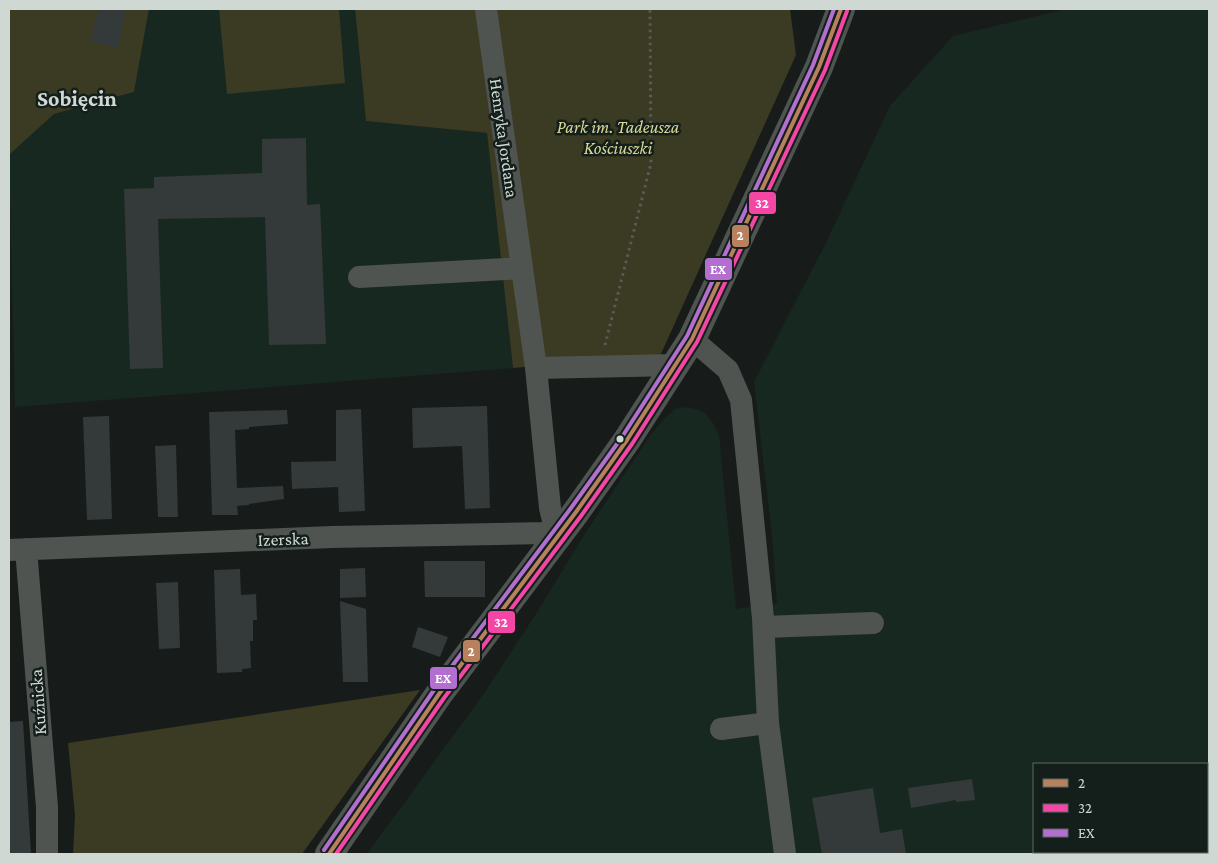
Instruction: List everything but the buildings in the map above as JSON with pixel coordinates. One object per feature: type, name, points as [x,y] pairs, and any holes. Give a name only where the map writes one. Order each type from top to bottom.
[{"type":"main road","points":[[329,854],[439,694],[627,440],[692,339],[819,67],[841,9]]},
{"type":"street","name":"Henryka Jordana","points":[[486,9],[536,368],[550,508],[557,537]]},
{"type":"street","points":[[359,277],[522,268]]},
{"type":"street","points":[[692,339],[728,370],[741,400],[764,627],[768,723],[785,854]]},
{"type":"street","points":[[536,368],[675,365]]},
{"type":"street","name":"Izerska","points":[[18,550],[341,537],[544,533],[557,537]]},
{"type":"street","name":"Kuźnicka","points":[[18,550],[46,807],[47,854]]},
{"type":"street","points":[[764,627],[873,623]]},
{"type":"street","points":[[721,729],[768,723]]},
{"type":"path","points":[[599,367],[651,163],[650,9]]},
{"type":"shaded area","points":[[149,9],[355,9],[366,121],[487,133],[513,368],[15,407],[9,155],[54,114],[134,92]]},
{"type":"shaded area","points":[[1067,9],[1209,9],[1209,854],[367,854],[485,692],[586,532],[652,433],[675,409],[685,407],[705,413],[719,435],[736,609],[777,603],[772,535],[754,382],[825,245],[890,106],[953,36]]},
{"type":"green space","points":[[9,9],[149,9],[134,92],[54,114],[9,155]]},
{"type":"green space","points":[[219,9],[339,9],[345,83],[227,94]]},
{"type":"green space","name":"Park im. Tadeusza Kościuszki","points":[[355,9],[790,9],[796,55],[660,356],[513,368],[487,133],[366,121]]},
{"type":"green space","points":[[420,690],[302,854],[73,854],[75,815],[68,743]]},
{"type":"transit line","name":"EX","points":[[324,850],[434,690],[622,437],[687,336],[813,65],[834,9]]},
{"type":"transit line","name":"2","points":[[329,854],[439,694],[576,512],[627,440],[692,339],[819,67],[841,9]]},
{"type":"transit line","name":"32","points":[[336,854],[444,698],[581,516],[632,444],[697,342],[825,70],[847,11]]},
{"type":"district","name":"Sobięcin","points":[[77,98]]}]
